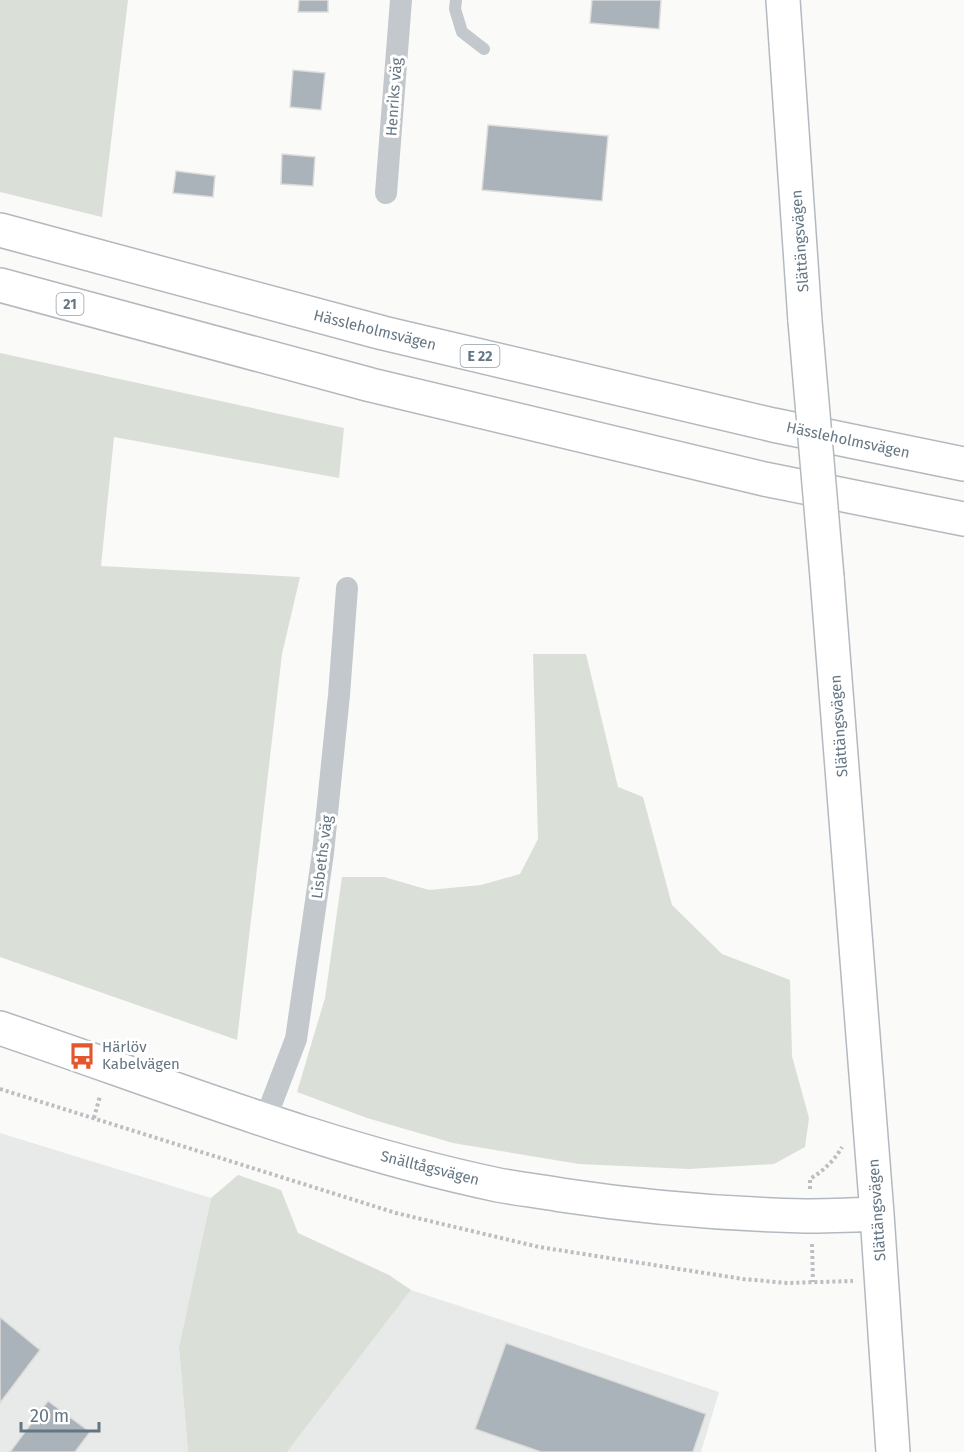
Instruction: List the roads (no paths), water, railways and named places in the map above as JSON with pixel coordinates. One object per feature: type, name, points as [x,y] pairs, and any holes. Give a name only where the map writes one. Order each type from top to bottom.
[{"type":"main road","name":"Slättängsvägen","points":[[783,0],[806,321],[878,1214],[893,1452]]},
{"type":"main road","name":"Hässleholmsvägen","points":[[0,230],[383,333],[773,425],[964,464]]},
{"type":"main road","name":"21","points":[[0,285],[139,323]]},
{"type":"main road","points":[[0,301],[139,323],[371,385],[752,476],[964,519]]},
{"type":"main road","name":"Snälltågsvägen","points":[[0,1028],[265,1120],[398,1161],[499,1185],[609,1202],[704,1211],[812,1216],[878,1214]]},
{"type":"street","name":"Henriks väg","points":[[386,193],[401,0]]},
{"type":"street","name":"Lisbeths väg","points":[[265,1120],[296,1039],[323,853],[347,588]]},
{"type":"lane","points":[[456,0],[455,9],[462,32],[484,49]]},
{"type":"place","name":"Härlöv Kabelvägen","points":[[82,1056]]}]
